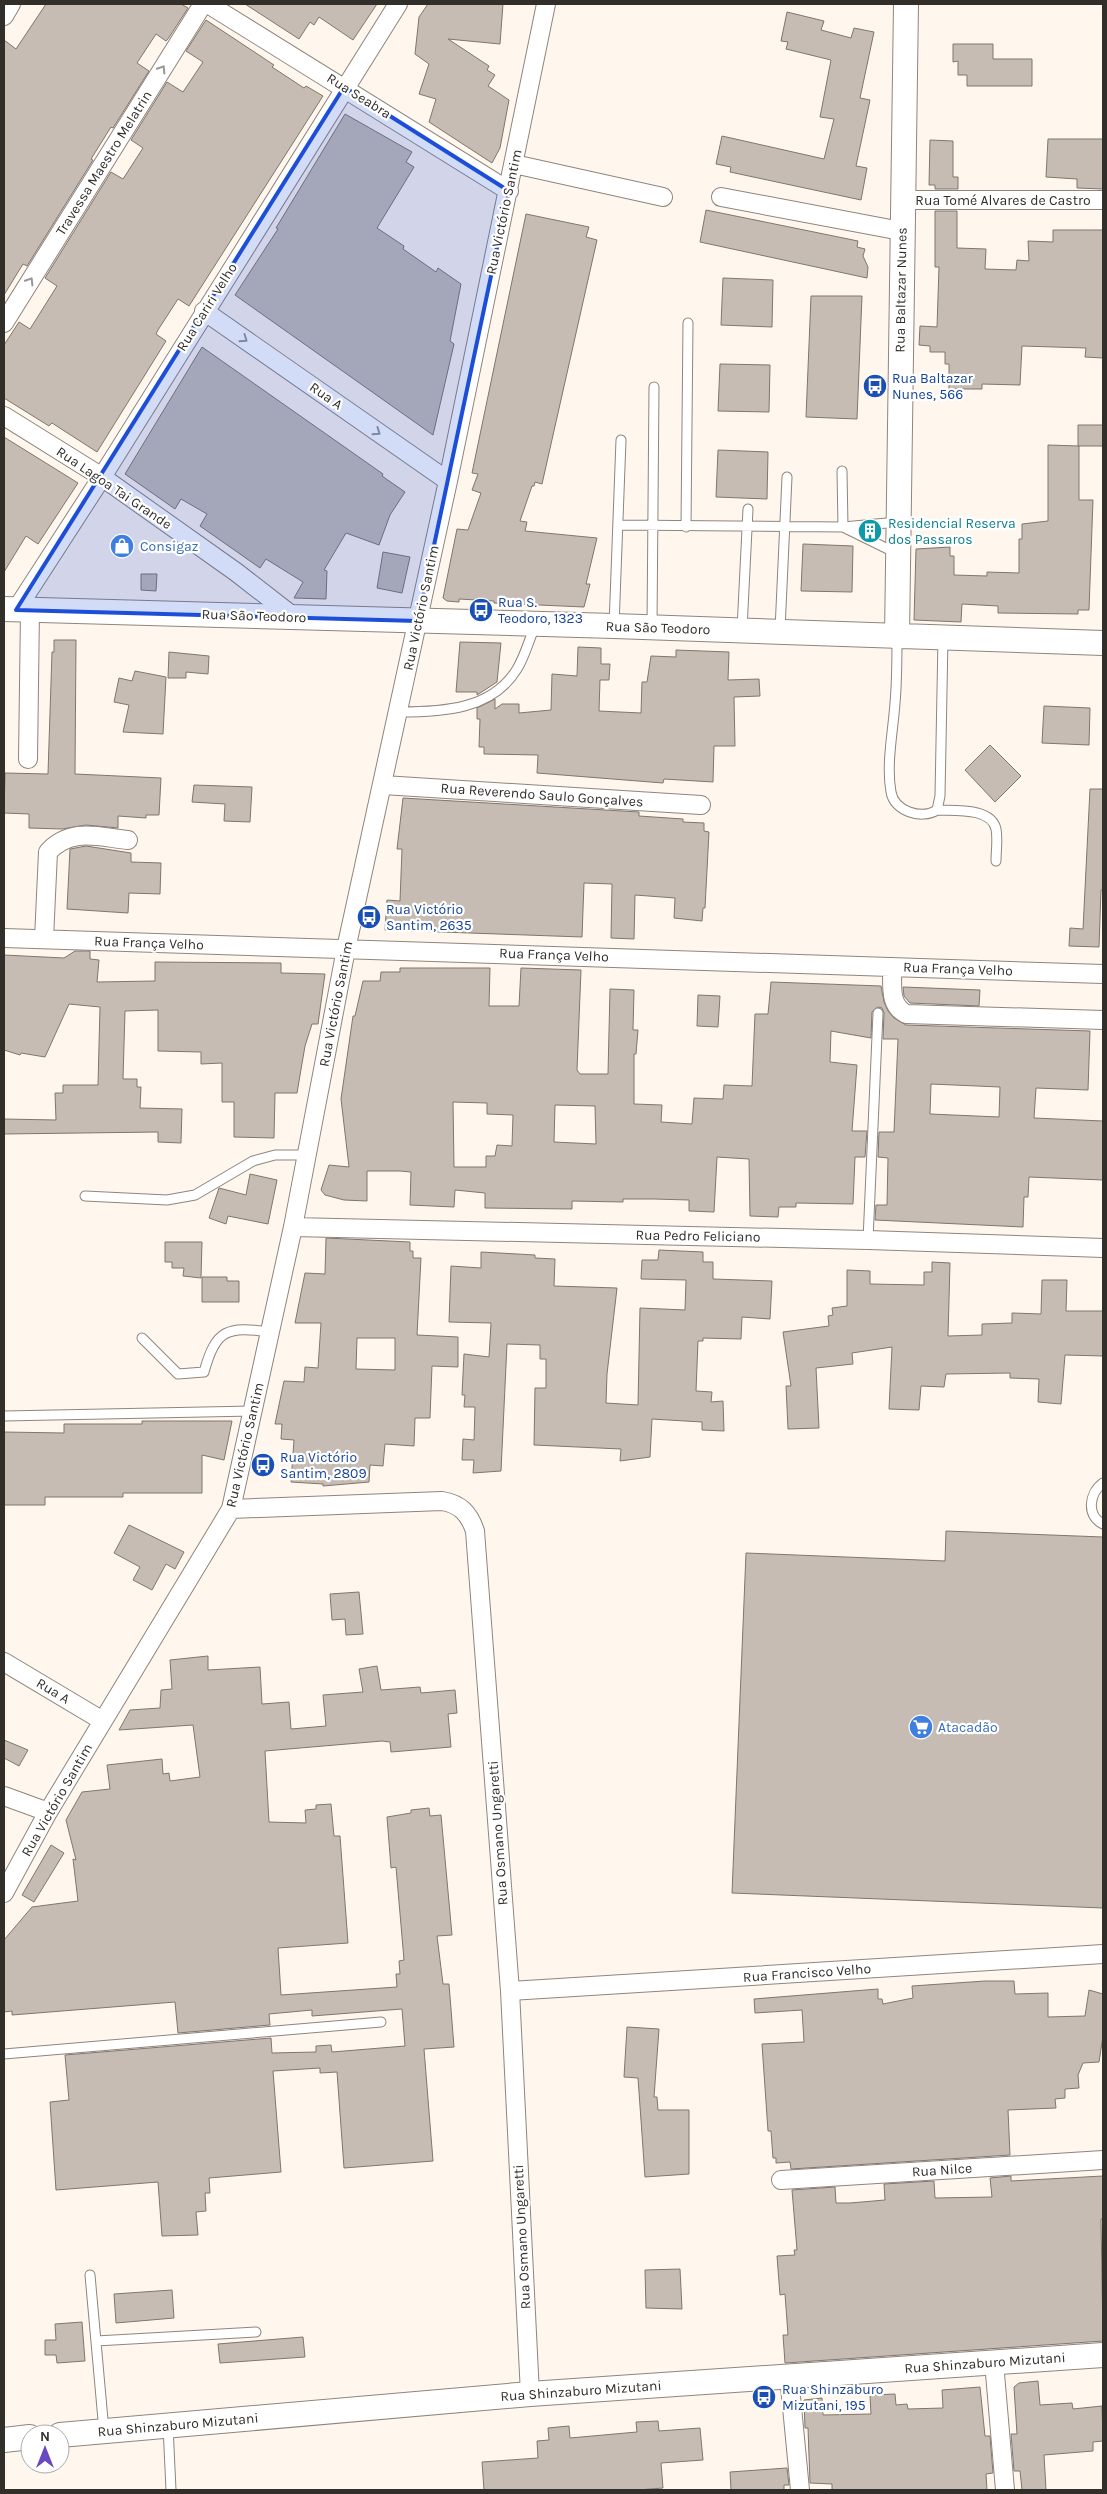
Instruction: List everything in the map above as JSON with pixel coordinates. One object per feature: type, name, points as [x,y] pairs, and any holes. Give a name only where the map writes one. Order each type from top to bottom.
[{"type":"street","points":[[4,16],[11,4]]},
{"type":"street","name":"Travessa Maestro Melatrin","points":[[4,323],[203,4]]},
{"type":"street","name":"Rua Seabra","points":[[208,4],[509,191]]},
{"type":"street","name":"Rua Cariri Velho","points":[[16,610],[102,477],[344,87],[398,4]]},
{"type":"street","name":"Rua Victório Santim","points":[[4,1893],[48,1812],[231,1509],[293,1227],[346,949],[448,481],[546,4]]},
{"type":"street","name":"Rua Baltazar Nunes","points":[[897,637],[901,231],[906,4]]},
{"type":"street","points":[[514,164],[663,197]]},
{"type":"street","points":[[721,197],[901,231]]},
{"type":"street","name":"Rua Tomé Alvares de Castro","points":[[902,200],[1103,200]]},
{"type":"street","name":"Rua A","points":[[204,311],[448,481]]},
{"type":"street","name":"Rua Lagoa Tai Grande","points":[[4,416],[102,477],[236,572],[294,618]]},
{"type":"street","points":[[16,610],[28,759]]},
{"type":"street","name":"Rua São Teodoro","points":[[16,610],[614,626],[742,632],[1103,643]]},
{"type":"street","name":"Rua Reverendo Saulo Gonçalves","points":[[383,785],[701,805]]},
{"type":"street","points":[[44,939],[48,852],[64,838],[88,835],[128,840]]},
{"type":"street","name":"Rua França Velho","points":[[4,938],[1103,974]]},
{"type":"street","points":[[892,967],[893,1000],[899,1010],[906,1014],[1103,1020]]},
{"type":"street","name":"Rua Pedro Feliciano","points":[[293,1227],[868,1240],[1103,1248]]},
{"type":"street","name":"Rua Osmano Ungaretti","points":[[231,1509],[442,1501],[454,1503],[464,1511],[471,1520],[475,1531],[510,1991],[530,2394]]},
{"type":"street","name":"Rua A","points":[[4,1662],[102,1721]]},
{"type":"street","points":[[4,1796],[48,1812]]},
{"type":"street","name":"Rua Francisco Velho","points":[[510,1991],[1103,1954]]},
{"type":"street","name":"Rua Nilce","points":[[781,2180],[1103,2160]]},
{"type":"street","name":"Rua Shinzaburo Mizutani","points":[[70,2434],[530,2394],[1103,2355]]},
{"type":"street","points":[[994,2362],[1005,2490]]},
{"type":"street","points":[[789,2376],[800,2490]]},
{"type":"street","points":[[4,2440],[20,2438]]},
{"type":"lane","points":[[686,527],[688,323]]},
{"type":"lane","points":[[652,628],[654,387]]},
{"type":"lane","points":[[614,626],[621,440]]},
{"type":"lane","points":[[842,471],[842,527]]},
{"type":"lane","points":[[780,633],[787,477]]},
{"type":"lane","points":[[742,632],[748,509]]},
{"type":"lane","points":[[618,525],[747,528],[842,527],[898,522]]},
{"type":"lane","points":[[842,527],[898,554]]},
{"type":"lane","points":[[399,712],[438,712],[475,704],[491,694],[517,670],[536,624]]},
{"type":"lane","points":[[897,637],[890,792],[895,804],[907,812],[922,814],[937,810],[982,813],[992,820],[996,829],[996,861]]},
{"type":"lane","points":[[937,810],[940,796],[943,638]]},
{"type":"lane","points":[[868,1240],[878,1013]]},
{"type":"lane","points":[[85,1196],[167,1200],[195,1195],[253,1161],[275,1155],[307,1155]]},
{"type":"lane","points":[[142,1338],[178,1374],[192,1375],[204,1372],[212,1346],[220,1335],[245,1329],[270,1332]]},
{"type":"lane","points":[[4,1416],[253,1411]]},
{"type":"lane","points":[[1103,1483],[1093,1495],[1091,1511],[1093,1517],[1103,1524]]},
{"type":"lane","points":[[4,2054],[381,2022]]},
{"type":"lane","points":[[90,2275],[104,2431]]},
{"type":"lane","points":[[96,2341],[256,2332]]},
{"type":"lane","points":[[168,2425],[171,2490]]},
{"type":"highlighted area","points":[[344,87],[509,191],[418,621],[16,610]]},
{"type":"building","points":[[46,4],[181,4],[188,8],[168,39],[166,41],[156,34],[137,63],[149,71],[113,128],[111,127],[91,159],[93,160],[27,266],[23,264],[4,295],[4,40],[16,49]]},
{"type":"building","points":[[245,4],[377,4],[353,40],[319,17],[314,25],[310,22],[299,39]]},
{"type":"building","points":[[428,4],[503,4],[500,44],[448,39],[489,66],[487,70],[495,75],[488,86],[509,100],[500,148],[492,163],[429,122],[436,99],[419,94],[429,64],[415,54],[419,17]]},
{"type":"building","points":[[787,12],[824,21],[821,30],[851,38],[854,28],[874,32],[860,98],[870,100],[856,166],[867,168],[861,200],[730,172],[731,167],[716,164],[722,136],[824,159],[834,119],[820,117],[831,60],[786,49],[788,42],[781,41]]},
{"type":"building","points":[[206,20],[274,65],[272,67],[304,88],[306,86],[323,96],[189,306],[178,299],[158,330],[156,334],[166,341],[97,452],[52,423],[49,426],[4,398],[4,345],[19,322],[30,329],[57,286],[45,278],[111,172],[123,179],[143,148],[131,140],[167,82],[183,92],[203,62],[186,51]]},
{"type":"building","points":[[953,44],[993,44],[993,59],[1032,59],[1032,86],[967,86],[967,75],[958,75],[958,61],[953,62]]},
{"type":"building","points":[[345,114],[412,152],[406,162],[414,167],[377,228],[404,246],[403,249],[436,272],[438,268],[461,284],[450,341],[454,344],[433,435],[235,295],[278,229],[276,228]]},
{"type":"building","points":[[1048,139],[1103,139],[1103,189],[1077,188],[1077,179],[1046,177]]},
{"type":"building","points":[[930,140],[953,141],[953,177],[958,177],[958,189],[935,189],[935,185],[929,185]]},
{"type":"building","points":[[706,210],[858,241],[857,247],[865,249],[863,256],[868,267],[867,278],[700,242]]},
{"type":"building","points":[[935,211],[957,211],[957,248],[986,249],[985,269],[1016,270],[1017,260],[1029,261],[1028,241],[1053,242],[1053,230],[1103,230],[1103,358],[1085,357],[1086,348],[1022,346],[1020,385],[982,384],[982,389],[949,389],[949,364],[945,364],[945,352],[930,352],[930,346],[919,345],[920,326],[937,327],[939,267],[935,267]]},
{"type":"building","points":[[526,214],[589,227],[586,237],[597,240],[542,484],[535,482],[534,486],[532,486],[520,521],[527,522],[525,531],[597,538],[586,584],[590,584],[584,607],[494,603],[494,601],[459,599],[459,602],[447,601],[443,598],[457,529],[468,530],[481,493],[472,490],[478,474],[472,473]]},
{"type":"building","points":[[723,278],[773,280],[772,327],[721,325]]},
{"type":"building","points":[[811,296],[862,296],[857,419],[806,417]]},
{"type":"building","points":[[202,347],[383,474],[382,476],[405,492],[390,515],[379,545],[346,533],[324,570],[327,571],[326,599],[294,598],[303,582],[266,559],[260,568],[200,526],[207,514],[181,499],[175,509],[125,474]]},
{"type":"building","points":[[720,364],[770,365],[769,412],[718,411]]},
{"type":"building","points":[[1078,425],[1103,425],[1103,446],[1078,446]]},
{"type":"building","points":[[4,437],[78,483],[38,544],[26,536],[4,572]]},
{"type":"building","points":[[1048,445],[1079,446],[1079,500],[1093,500],[1089,610],[1078,610],[1078,614],[998,613],[998,606],[962,604],[961,622],[914,620],[916,549],[950,547],[950,556],[954,556],[954,575],[987,576],[987,572],[1019,573],[1019,539],[1022,539],[1022,524],[1048,521]]},
{"type":"building","points":[[718,450],[768,452],[767,499],[716,497]]},
{"type":"building","points":[[803,544],[853,546],[852,592],[801,591]]},
{"type":"building","points":[[383,552],[410,557],[402,593],[377,588]]},
{"type":"building","points":[[141,574],[157,574],[156,591],[141,590]]},
{"type":"building","points":[[54,640],[76,640],[75,774],[161,778],[159,815],[146,815],[146,818],[118,816],[118,828],[86,825],[62,829],[29,828],[29,814],[4,813],[5,773],[48,774]]},
{"type":"building","points":[[460,642],[501,643],[497,682],[477,695],[477,692],[456,692]]},
{"type":"building","points":[[578,647],[601,648],[601,664],[610,664],[609,680],[600,680],[599,711],[641,713],[642,682],[647,682],[651,656],[676,657],[676,650],[729,652],[728,680],[759,679],[760,696],[734,697],[735,746],[714,746],[713,782],[664,779],[663,783],[537,773],[538,755],[484,754],[484,747],[479,747],[480,719],[477,719],[477,708],[495,699],[495,709],[502,704],[519,704],[519,713],[551,710],[552,674],[577,676]]},
{"type":"building","points":[[169,652],[209,656],[208,674],[186,672],[186,678],[168,678]]},
{"type":"building","points":[[135,671],[166,677],[163,734],[123,732],[129,705],[114,702],[119,678],[132,681]]},
{"type":"building","points":[[1044,706],[1090,708],[1089,745],[1042,743]]},
{"type":"building","points":[[990,745],[1021,776],[995,802],[965,770]]},
{"type":"building","points":[[194,785],[252,787],[250,822],[224,821],[225,804],[192,802]]},
{"type":"building","points":[[1090,789],[1103,789],[1103,890],[1101,890],[1099,947],[1069,946],[1070,928],[1083,929]]},
{"type":"building","points":[[403,798],[639,812],[639,816],[683,819],[683,822],[704,823],[704,831],[709,832],[705,908],[703,908],[702,921],[674,918],[675,898],[635,895],[634,939],[611,938],[612,884],[584,883],[582,937],[385,930],[387,900],[400,901],[402,849],[397,849]]},
{"type":"building","points":[[86,846],[131,853],[131,862],[161,863],[160,894],[129,893],[128,913],[67,909],[70,849]]},
{"type":"building","points":[[75,951],[90,951],[90,959],[99,960],[97,982],[155,981],[155,962],[281,963],[281,973],[325,974],[318,1024],[312,1024],[305,1046],[297,1093],[275,1093],[274,1138],[234,1137],[234,1102],[222,1102],[222,1063],[201,1064],[201,1052],[158,1051],[158,1010],[125,1011],[123,1079],[137,1079],[137,1087],[141,1087],[140,1108],[182,1109],[181,1143],[158,1142],[158,1132],[4,1134],[4,1119],[56,1120],[55,1093],[63,1093],[63,1085],[98,1085],[100,1007],[69,1004],[45,1057],[21,1053],[20,1055],[4,1050],[4,955],[64,958]]},
{"type":"building","points":[[400,968],[490,968],[489,1006],[519,1006],[521,968],[581,970],[577,1070],[580,1074],[608,1074],[610,989],[634,990],[633,1030],[638,1030],[636,1054],[634,1054],[634,1104],[662,1105],[661,1122],[692,1124],[694,1098],[723,1099],[724,1085],[752,1086],[755,1014],[768,1014],[771,982],[881,986],[888,1011],[894,1018],[906,1025],[1090,1031],[1088,1090],[1036,1088],[1034,1118],[1103,1121],[1103,1180],[1029,1177],[1028,1197],[1024,1197],[1023,1227],[875,1220],[876,1205],[887,1205],[888,1158],[878,1157],[879,1132],[894,1132],[898,1039],[883,1039],[884,1013],[882,1008],[878,1007],[872,1012],[871,1038],[831,1031],[830,1062],[857,1065],[852,1131],[867,1131],[865,1157],[855,1157],[853,1204],[796,1203],[796,1207],[779,1207],[778,1217],[750,1216],[749,1159],[717,1157],[714,1212],[689,1211],[689,1200],[654,1199],[623,1199],[623,1202],[572,1201],[572,1209],[485,1208],[485,1193],[455,1190],[454,1207],[410,1205],[411,1172],[400,1171],[367,1171],[367,1201],[344,1200],[325,1195],[321,1190],[329,1165],[349,1167],[341,1099],[353,1016],[355,1016],[363,981],[380,981],[381,972],[400,972]],"holes":[[[931,1084],[1000,1087],[999,1117],[930,1114]],[[453,1102],[487,1103],[487,1114],[513,1115],[512,1146],[497,1145],[495,1156],[486,1156],[486,1167],[454,1167]],[[555,1105],[595,1106],[596,1144],[554,1142]]]},
{"type":"building","points":[[903,987],[980,990],[979,1006],[910,1003],[904,996]]},
{"type":"building","points":[[698,995],[720,996],[718,1027],[697,1026]]},
{"type":"building","points":[[250,1174],[277,1180],[268,1224],[228,1216],[226,1224],[209,1218],[219,1188],[246,1195]]},
{"type":"building","points":[[326,1238],[410,1242],[410,1251],[413,1251],[413,1258],[421,1258],[417,1335],[458,1337],[458,1367],[432,1366],[430,1418],[415,1418],[414,1446],[385,1444],[383,1466],[370,1465],[369,1482],[323,1486],[323,1484],[291,1482],[294,1440],[281,1439],[282,1424],[275,1424],[284,1381],[304,1382],[305,1367],[318,1368],[321,1323],[295,1323],[305,1273],[325,1274]],"holes":[[[357,1338],[395,1338],[395,1370],[356,1369]]]},
{"type":"building","points":[[165,1242],[202,1242],[201,1278],[183,1276],[184,1268],[172,1268],[172,1262],[165,1262]]},
{"type":"building","points":[[659,1250],[703,1252],[703,1262],[713,1262],[713,1279],[772,1281],[770,1319],[742,1317],[741,1339],[703,1338],[703,1341],[698,1341],[696,1391],[712,1392],[711,1402],[723,1401],[724,1431],[702,1430],[702,1422],[652,1419],[650,1457],[620,1461],[621,1449],[534,1445],[535,1388],[546,1388],[546,1359],[540,1359],[540,1345],[507,1344],[501,1471],[473,1473],[474,1460],[462,1460],[463,1439],[474,1440],[475,1407],[464,1407],[465,1395],[462,1395],[464,1354],[489,1357],[491,1323],[449,1322],[451,1266],[481,1268],[481,1252],[535,1255],[535,1258],[555,1259],[554,1286],[617,1288],[607,1374],[606,1403],[638,1405],[640,1308],[685,1310],[686,1280],[641,1279],[642,1260],[658,1260]]},
{"type":"building","points":[[932,1262],[950,1263],[948,1336],[982,1335],[982,1324],[1012,1323],[1012,1313],[1041,1314],[1042,1280],[1067,1280],[1066,1311],[1103,1311],[1103,1356],[1065,1355],[1061,1404],[1038,1402],[1039,1379],[1010,1378],[1010,1373],[946,1374],[944,1387],[921,1386],[919,1410],[889,1409],[892,1347],[852,1353],[853,1364],[816,1368],[819,1428],[788,1429],[786,1386],[791,1386],[783,1332],[829,1326],[828,1316],[833,1315],[832,1308],[847,1306],[847,1270],[870,1271],[870,1284],[924,1285],[924,1272],[932,1272]]},
{"type":"building","points":[[202,1277],[227,1277],[227,1281],[239,1281],[239,1302],[202,1302]]},
{"type":"building","points":[[142,1421],[232,1421],[224,1460],[202,1455],[202,1493],[123,1493],[123,1497],[45,1497],[45,1505],[4,1505],[4,1432],[64,1433],[64,1424],[142,1424]]},
{"type":"building","points":[[129,1525],[184,1552],[175,1569],[166,1564],[152,1590],[133,1580],[140,1567],[114,1553]]},
{"type":"building","name":"Atacadão","points":[[946,1531],[1103,1537],[1103,1908],[732,1893],[746,1553],[945,1561]]},
{"type":"building","points":[[359,1592],[363,1634],[346,1635],[345,1619],[332,1620],[330,1594]]},
{"type":"building","points":[[208,1656],[208,1670],[260,1667],[262,1704],[289,1702],[291,1729],[326,1726],[323,1695],[363,1692],[359,1669],[377,1666],[381,1690],[420,1687],[421,1693],[455,1690],[457,1713],[448,1714],[451,1747],[391,1752],[390,1742],[382,1741],[265,1751],[269,1822],[306,1823],[305,1810],[316,1809],[316,1805],[331,1804],[334,1836],[340,1836],[348,1943],[278,1948],[281,1995],[397,1987],[396,1974],[400,1974],[399,1961],[404,1960],[396,1867],[391,1868],[387,1817],[411,1813],[411,1810],[429,1808],[430,1816],[441,1815],[452,1935],[437,1936],[443,1984],[449,1984],[454,2047],[424,2049],[433,2161],[344,2168],[337,2072],[320,2073],[320,2068],[273,2071],[281,2172],[209,2178],[210,2193],[205,2193],[206,2211],[196,2212],[198,2235],[162,2236],[158,2182],[56,2190],[50,2102],[69,2100],[65,2055],[271,2038],[272,2053],[316,2052],[316,2046],[331,2045],[332,2052],[405,2046],[402,2009],[312,2016],[312,2010],[269,2014],[270,2025],[178,2033],[175,2002],[12,2015],[12,2011],[4,2012],[4,1940],[32,1907],[78,1901],[73,1859],[76,1860],[66,1820],[82,1792],[110,1789],[107,1765],[162,1759],[163,1774],[169,1773],[170,1781],[200,1777],[193,1725],[119,1730],[130,1710],[160,1708],[161,1690],[172,1689],[170,1660]]},
{"type":"building","points":[[4,1740],[28,1750],[19,1766],[4,1758]]},
{"type":"building","points":[[51,1845],[64,1853],[34,1902],[22,1895]]},
{"type":"building","points":[[1014,1981],[1015,1994],[1048,1993],[1048,2017],[1085,2016],[1089,1990],[1103,1994],[1103,2036],[1099,2062],[1083,2063],[1078,2075],[1079,2088],[1065,2089],[1065,2098],[1055,2099],[1056,2108],[1008,2110],[1010,2155],[791,2169],[790,2162],[776,2163],[776,2158],[773,2158],[771,2131],[768,2131],[762,2044],[804,2042],[802,2010],[755,2013],[754,1999],[878,1989],[878,1999],[882,1999],[883,2004],[913,1998],[912,1986]]},
{"type":"building","points":[[627,2027],[659,2029],[654,2097],[657,2097],[658,2110],[689,2110],[689,2174],[645,2177],[638,2078],[624,2077]]},
{"type":"building","points":[[1011,2176],[1011,2181],[1103,2176],[1103,2219],[1101,2219],[1103,2341],[785,2363],[783,2335],[788,2335],[785,2294],[780,2295],[777,2256],[795,2255],[794,2250],[797,2250],[792,2190],[835,2187],[836,2203],[850,2203],[885,2200],[884,2184],[934,2181],[935,2198],[992,2197],[990,2178]]},
{"type":"building","points":[[680,2269],[682,2309],[646,2308],[645,2270]]},
{"type":"building","points":[[172,2290],[174,2318],[116,2323],[114,2294]]},
{"type":"building","points":[[82,2322],[85,2361],[57,2363],[56,2355],[45,2355],[45,2340],[56,2340],[55,2324]]},
{"type":"building","points":[[303,2337],[305,2357],[220,2363],[218,2344]]},
{"type":"building","points":[[1038,2381],[1040,2405],[1072,2403],[1073,2409],[1102,2406],[1103,2441],[1093,2442],[1093,2451],[1044,2455],[1046,2490],[1022,2490],[1020,2471],[1014,2471],[1011,2434],[1017,2434],[1014,2387],[1019,2383]]},
{"type":"building","points":[[980,2387],[985,2436],[990,2436],[993,2473],[986,2474],[987,2490],[832,2490],[832,2484],[810,2483],[808,2428],[805,2428],[804,2400],[822,2398],[823,2415],[871,2414],[870,2395],[895,2394],[896,2405],[907,2404],[908,2409],[943,2408],[942,2390]]},
{"type":"building","points":[[658,2421],[659,2431],[700,2428],[703,2460],[661,2463],[663,2488],[638,2490],[484,2490],[482,2462],[538,2458],[537,2441],[549,2440],[548,2428],[569,2426],[570,2438],[637,2432],[636,2422]]},
{"type":"building","points":[[787,2468],[789,2485],[784,2485],[784,2490],[731,2490],[730,2472]]},
{"type":"place","name":"Rua Baltazar Nunes, 566","points":[[875,386]]},
{"type":"place","name":"Residencial Reserva dos Passaros","points":[[870,531]]},
{"type":"place","name":"Consigaz","points":[[122,546]]},
{"type":"place","name":"Rua S. Teodoro, 1323","points":[[481,610]]},
{"type":"place","name":"Rua Victório Santim, 2635","points":[[369,917]]},
{"type":"place","name":"Rua Victório Santim, 2809","points":[[263,1465]]},
{"type":"place","name":"Atacadão","points":[[921,1727]]},
{"type":"place","name":"Rua Shinzaburo Mizutani, 195","points":[[764,2397]]}]
